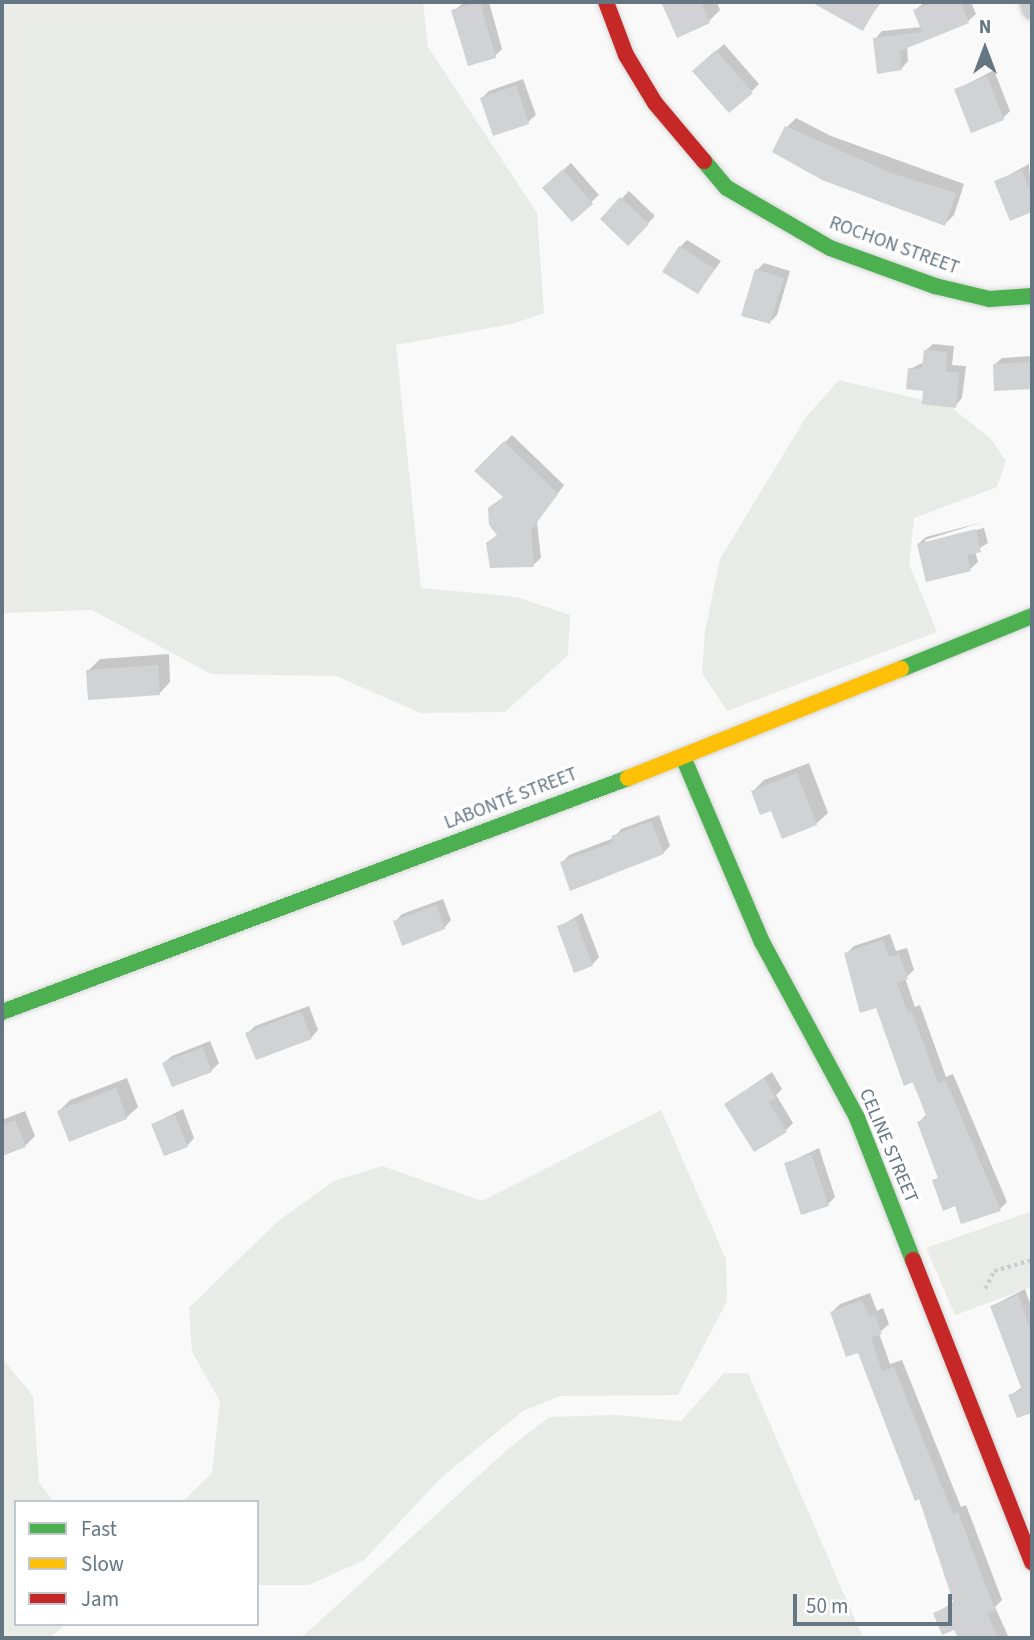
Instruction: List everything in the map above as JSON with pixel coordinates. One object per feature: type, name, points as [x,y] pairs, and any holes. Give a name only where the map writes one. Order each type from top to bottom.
[{"type":"street","name":"ROCHON STREET","points":[[607,2],[626,55],[655,103],[727,188],[830,248],[935,286],[989,299],[1032,296]]},
{"type":"street","points":[[1030,2],[1032,9]]},
{"type":"street","name":"LABONTÉ STREET","points":[[2,1012],[683,757],[1032,616]]},
{"type":"street","name":"CELINE STREET","points":[[683,757],[762,942],[857,1118],[1032,1562]]},
{"type":"path","points":[[985,1289],[994,1271],[1032,1259]]},
{"type":"shaded area","points":[[2,2],[423,2],[428,47],[537,213],[544,313],[512,324],[396,345],[421,588],[517,597],[570,615],[568,655],[505,712],[421,713],[336,676],[211,674],[92,610],[2,613]]},
{"type":"shaded area","points":[[839,380],[951,407],[991,439],[1006,461],[997,487],[914,518],[909,564],[937,632],[727,711],[702,673],[705,631],[720,559],[806,417]]},
{"type":"shaded area","points":[[661,1110],[726,1259],[727,1301],[678,1395],[560,1396],[523,1411],[442,1477],[364,1560],[309,1585],[259,1585],[259,1500],[184,1500],[212,1473],[220,1401],[192,1352],[189,1308],[278,1221],[334,1181],[382,1166],[482,1201]]},
{"type":"shaded area","points":[[1032,1211],[1032,1287],[955,1315],[926,1248]]},
{"type":"shaded area","points":[[2,1358],[33,1396],[39,1482],[52,1500],[14,1500],[14,1626],[64,1626],[49,1638],[2,1638]]},
{"type":"shaded area","points":[[724,1373],[748,1373],[863,1638],[301,1638],[508,1449],[549,1417],[616,1415],[681,1421]]},
{"type":"building","points":[[480,2],[496,58],[468,66],[451,10]]},
{"type":"building","points":[[661,2],[701,2],[710,23],[677,38]]},
{"type":"building","points":[[811,2],[879,2],[863,31]]},
{"type":"building","points":[[933,2],[961,2],[969,23],[900,51],[902,70],[877,74],[873,38],[922,32],[913,10]]},
{"type":"building","points":[[716,50],[753,93],[729,113],[692,71]]},
{"type":"building","points":[[987,76],[1004,120],[971,133],[954,89]]},
{"type":"building","points":[[516,85],[529,124],[493,136],[480,98]]},
{"type":"building","points":[[785,126],[891,173],[956,193],[945,226],[822,180],[772,152]]},
{"type":"building","points":[[563,169],[593,204],[572,222],[542,188]]},
{"type":"building","points":[[1022,170],[1032,196],[1032,212],[1010,221],[994,181]]},
{"type":"building","points":[[620,197],[649,224],[628,246],[600,219]]},
{"type":"building","points":[[679,246],[715,269],[698,294],[662,272]]},
{"type":"building","points":[[755,269],[784,278],[770,324],[741,316]]},
{"type":"building","points":[[924,350],[947,352],[946,371],[959,373],[956,408],[922,404],[923,391],[906,389],[908,368],[922,369]]},
{"type":"building","points":[[1031,362],[1032,389],[994,391],[993,364]]},
{"type":"building","points":[[504,441],[558,494],[531,530],[534,567],[490,568],[486,543],[497,535],[489,525],[488,508],[503,497],[474,471]]},
{"type":"building","points":[[976,529],[981,552],[967,555],[971,571],[926,582],[917,544]]},
{"type":"building","points":[[158,665],[160,695],[88,700],[86,670]]},
{"type":"building","points":[[797,773],[817,825],[782,839],[771,811],[760,815],[751,791]]},
{"type":"building","points":[[651,821],[664,854],[570,891],[560,862],[614,842],[611,836]]},
{"type":"building","points":[[436,905],[445,929],[402,946],[393,921]]},
{"type":"building","points":[[575,919],[593,966],[574,973],[557,926]]},
{"type":"building","points":[[883,940],[889,957],[899,954],[908,979],[897,983],[908,1013],[912,1012],[938,1083],[946,1081],[1001,1211],[961,1224],[955,1206],[943,1211],[932,1180],[938,1178],[917,1122],[927,1118],[913,1082],[904,1086],[876,1008],[860,1013],[844,953]]},
{"type":"building","points":[[301,1012],[312,1039],[256,1060],[245,1033]]},
{"type":"building","points":[[203,1047],[212,1072],[172,1087],[162,1063]]},
{"type":"building","points":[[764,1078],[776,1098],[769,1102],[787,1132],[754,1152],[724,1104]]},
{"type":"building","points":[[116,1088],[127,1119],[69,1142],[57,1111]]},
{"type":"building","points":[[175,1115],[188,1147],[164,1156],[151,1124]]},
{"type":"building","points":[[15,1120],[26,1147],[2,1156],[2,1125]]},
{"type":"building","points":[[811,1154],[829,1206],[801,1215],[784,1163]]},
{"type":"building","points":[[1018,1295],[1032,1333],[1032,1413],[1017,1418],[1008,1395],[1022,1390],[990,1306]]},
{"type":"building","points":[[862,1300],[869,1317],[875,1315],[882,1334],[871,1337],[882,1371],[894,1367],[953,1514],[958,1512],[995,1610],[987,1613],[998,1638],[958,1638],[954,1630],[942,1635],[933,1613],[954,1604],[919,1499],[915,1501],[858,1353],[846,1357],[830,1312]]},
{"type":"traffic: fast","points":[[704,161],[727,188],[830,248],[935,286],[989,299],[1032,296]]},
{"type":"traffic: fast","points":[[901,669],[1032,616]]},
{"type":"traffic: fast","points":[[683,757],[762,942],[857,1118],[913,1260]]},
{"type":"traffic: fast","points":[[2,1012],[628,778]]},
{"type":"traffic: slow","points":[[628,778],[901,669]]},
{"type":"traffic: jam","points":[[606,2],[626,55],[655,103],[704,161]]},
{"type":"traffic: jam","points":[[913,1260],[1032,1562]]}]
